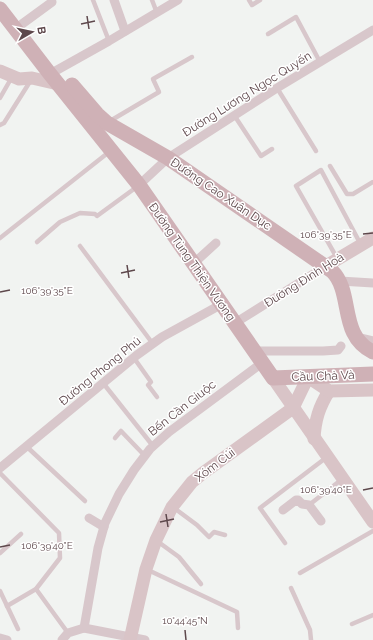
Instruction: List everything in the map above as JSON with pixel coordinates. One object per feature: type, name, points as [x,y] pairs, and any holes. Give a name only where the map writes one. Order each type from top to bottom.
[{"type":"main road","name":"Đường Tùng Thiện Vương","points":[[4,0],[22,24],[55,76],[107,123]]},
{"type":"main road","name":"Đường Tùng Thiện Vương","points":[[0,9],[55,76],[111,151],[139,185],[273,378]]},
{"type":"main road","name":"Đường Cao Xuân Dục","points":[[107,123],[168,158],[332,263],[332,270],[340,281]]},
{"type":"main road","points":[[340,281],[347,316],[356,336],[366,349],[373,352]]},
{"type":"main road","name":"Cầu Chà Và","points":[[273,378],[373,374]]},
{"type":"street","points":[[114,0],[126,31]]},
{"type":"street","points":[[0,71],[12,77],[23,79],[55,76],[109,41],[178,0]]},
{"type":"street","points":[[22,24],[52,2]]},
{"type":"street","name":"Đường Lương Ngọc Quyến","points":[[139,185],[168,158],[277,88],[373,30]]},
{"type":"street","name":"Đường Đình Hoà","points":[[235,322],[373,238]]},
{"type":"street","points":[[193,264],[216,243]]},
{"type":"street","points":[[340,281],[373,284]]},
{"type":"street","name":"Đường Phong Phú","points":[[0,468],[103,383],[162,337],[222,304]]},
{"type":"street","points":[[356,336],[373,341]]},
{"type":"street","points":[[258,357],[338,350],[342,346]]},
{"type":"street","name":"Bến Cần Giuộc","points":[[84,628],[98,548],[104,527],[119,494],[153,446],[258,357]]},
{"type":"street","points":[[308,377],[329,392],[373,390]]},
{"type":"street","name":"Xóm Củi","points":[[130,639],[146,569],[156,540],[172,507],[192,482],[203,473],[293,408],[308,377]]},
{"type":"street","name":"Đường Tùng Thiện Vương","points":[[273,378],[326,457],[373,522]]},
{"type":"street","points":[[314,439],[315,424],[318,412],[322,401],[329,392]]},
{"type":"street","points":[[283,510],[298,500],[302,504],[309,505],[321,521]]},
{"type":"street","points":[[89,518],[104,527]]},
{"type":"street","points":[[65,637],[84,628],[130,639],[145,640]]},
{"type":"street","points":[[0,638],[7,640]]},
{"type":"lane","points":[[92,0],[109,41]]},
{"type":"lane","points":[[152,0],[157,13]]},
{"type":"lane","points":[[249,0],[252,5],[260,0]]},
{"type":"lane","points":[[268,34],[296,16],[320,62]]},
{"type":"lane","points":[[107,123],[159,92],[154,79],[192,57]]},
{"type":"lane","points":[[0,98],[12,77]]},
{"type":"lane","points":[[0,125],[4,123],[32,78]]},
{"type":"lane","points":[[277,88],[316,151]]},
{"type":"lane","points":[[234,115],[261,156],[272,149]]},
{"type":"lane","points":[[0,238],[111,151]]},
{"type":"lane","points":[[330,166],[347,194],[353,194],[373,182]]},
{"type":"lane","points":[[332,263],[296,186],[321,170],[361,245]]},
{"type":"lane","points":[[37,242],[60,222],[80,213],[95,214],[97,216],[139,185]]},
{"type":"lane","points":[[80,246],[153,344]]},
{"type":"lane","points":[[134,358],[151,382],[148,385],[157,397]]},
{"type":"lane","points":[[103,383],[153,446]]},
{"type":"lane","points":[[115,438],[121,432],[145,456]]},
{"type":"lane","points":[[26,446],[85,501]]},
{"type":"lane","points":[[285,543],[260,508],[326,457]]},
{"type":"lane","points":[[0,473],[59,533],[60,558],[36,589],[7,606]]},
{"type":"lane","points":[[309,505],[343,479]]},
{"type":"lane","points":[[172,507],[197,525],[209,538],[214,532],[225,535]]},
{"type":"lane","points":[[300,573],[373,530]]},
{"type":"lane","points":[[0,553],[21,534]]},
{"type":"lane","points":[[156,540],[179,557],[187,567]]},
{"type":"lane","points":[[146,569],[237,612],[238,628]]},
{"type":"lane","points":[[291,588],[310,630],[311,640]]},
{"type":"lane","points":[[36,589],[65,637]]},
{"type":"lane","points":[[0,591],[18,629]]},
{"type":"lane","points":[[352,624],[373,614]]}]
